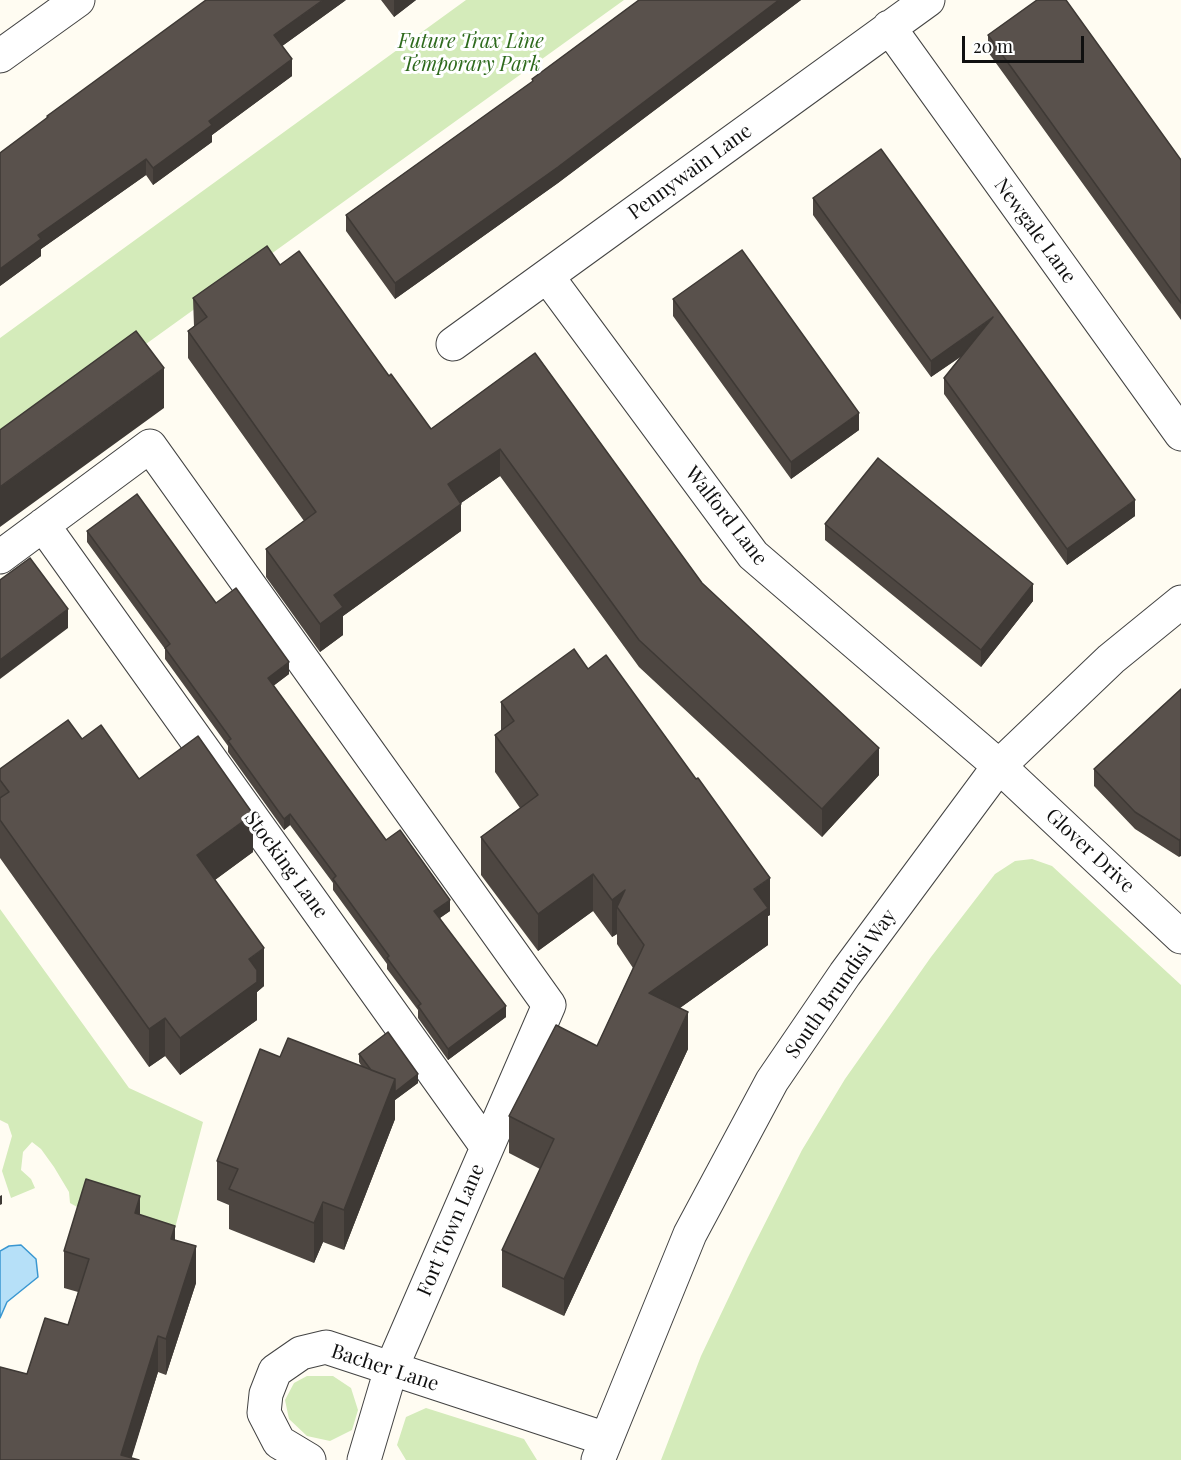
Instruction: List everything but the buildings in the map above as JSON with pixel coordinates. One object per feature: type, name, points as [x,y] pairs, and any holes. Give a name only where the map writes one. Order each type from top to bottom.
[{"type":"street","points":[[0,56],[78,0]]},
{"type":"street","name":"Pennywain Lane","points":[[453,344],[928,0]]},
{"type":"street","name":"Newgale Lane","points":[[889,27],[1181,434]]},
{"type":"street","name":"Walford Lane","points":[[546,276],[753,555],[999,766]]},
{"type":"street","name":"Fort Town Lane","points":[[43,525],[150,446],[549,1005],[391,1369],[364,1460]]},
{"type":"street","points":[[0,557],[43,525]]},
{"type":"street","name":"Stocking Lane","points":[[43,525],[487,1147]]},
{"type":"street","name":"South Brundisi Way","points":[[602,1449],[690,1234],[772,1081],[845,975],[999,766],[1111,659],[1181,602]]},
{"type":"street","name":"Glover Drive","points":[[999,766],[1181,936]]},
{"type":"street","name":"Bacher Lane","points":[[309,1460],[279,1442],[264,1413],[266,1394],[275,1371],[301,1353],[326,1347],[391,1369],[602,1449]]},
{"type":"green space","name":"Future Trax Line Temporary Park","points":[[466,0],[624,0],[0,449],[0,338]]},
{"type":"green space","points":[[1032,859],[1052,866],[1181,985],[1181,1460],[661,1460],[701,1356],[748,1257],[802,1150],[845,1079],[931,957],[995,874],[1015,861]]},
{"type":"green space","points":[[0,909],[129,1088],[203,1122],[175,1228],[86,1212],[70,1203],[69,1192],[54,1167],[41,1149],[32,1142],[23,1152],[21,1170],[31,1179],[35,1188],[11,1198],[2,1171],[12,1136],[8,1124],[0,1120]]},
{"type":"green space","points":[[307,1376],[333,1376],[351,1388],[358,1410],[352,1430],[330,1441],[307,1436],[289,1419],[285,1400],[294,1383]]},
{"type":"green space","points":[[426,1408],[524,1439],[537,1460],[406,1460],[397,1445],[406,1417]]},
{"type":"water","points":[[21,1245],[36,1259],[38,1277],[7,1302],[0,1318],[0,1251],[9,1246]]}]
